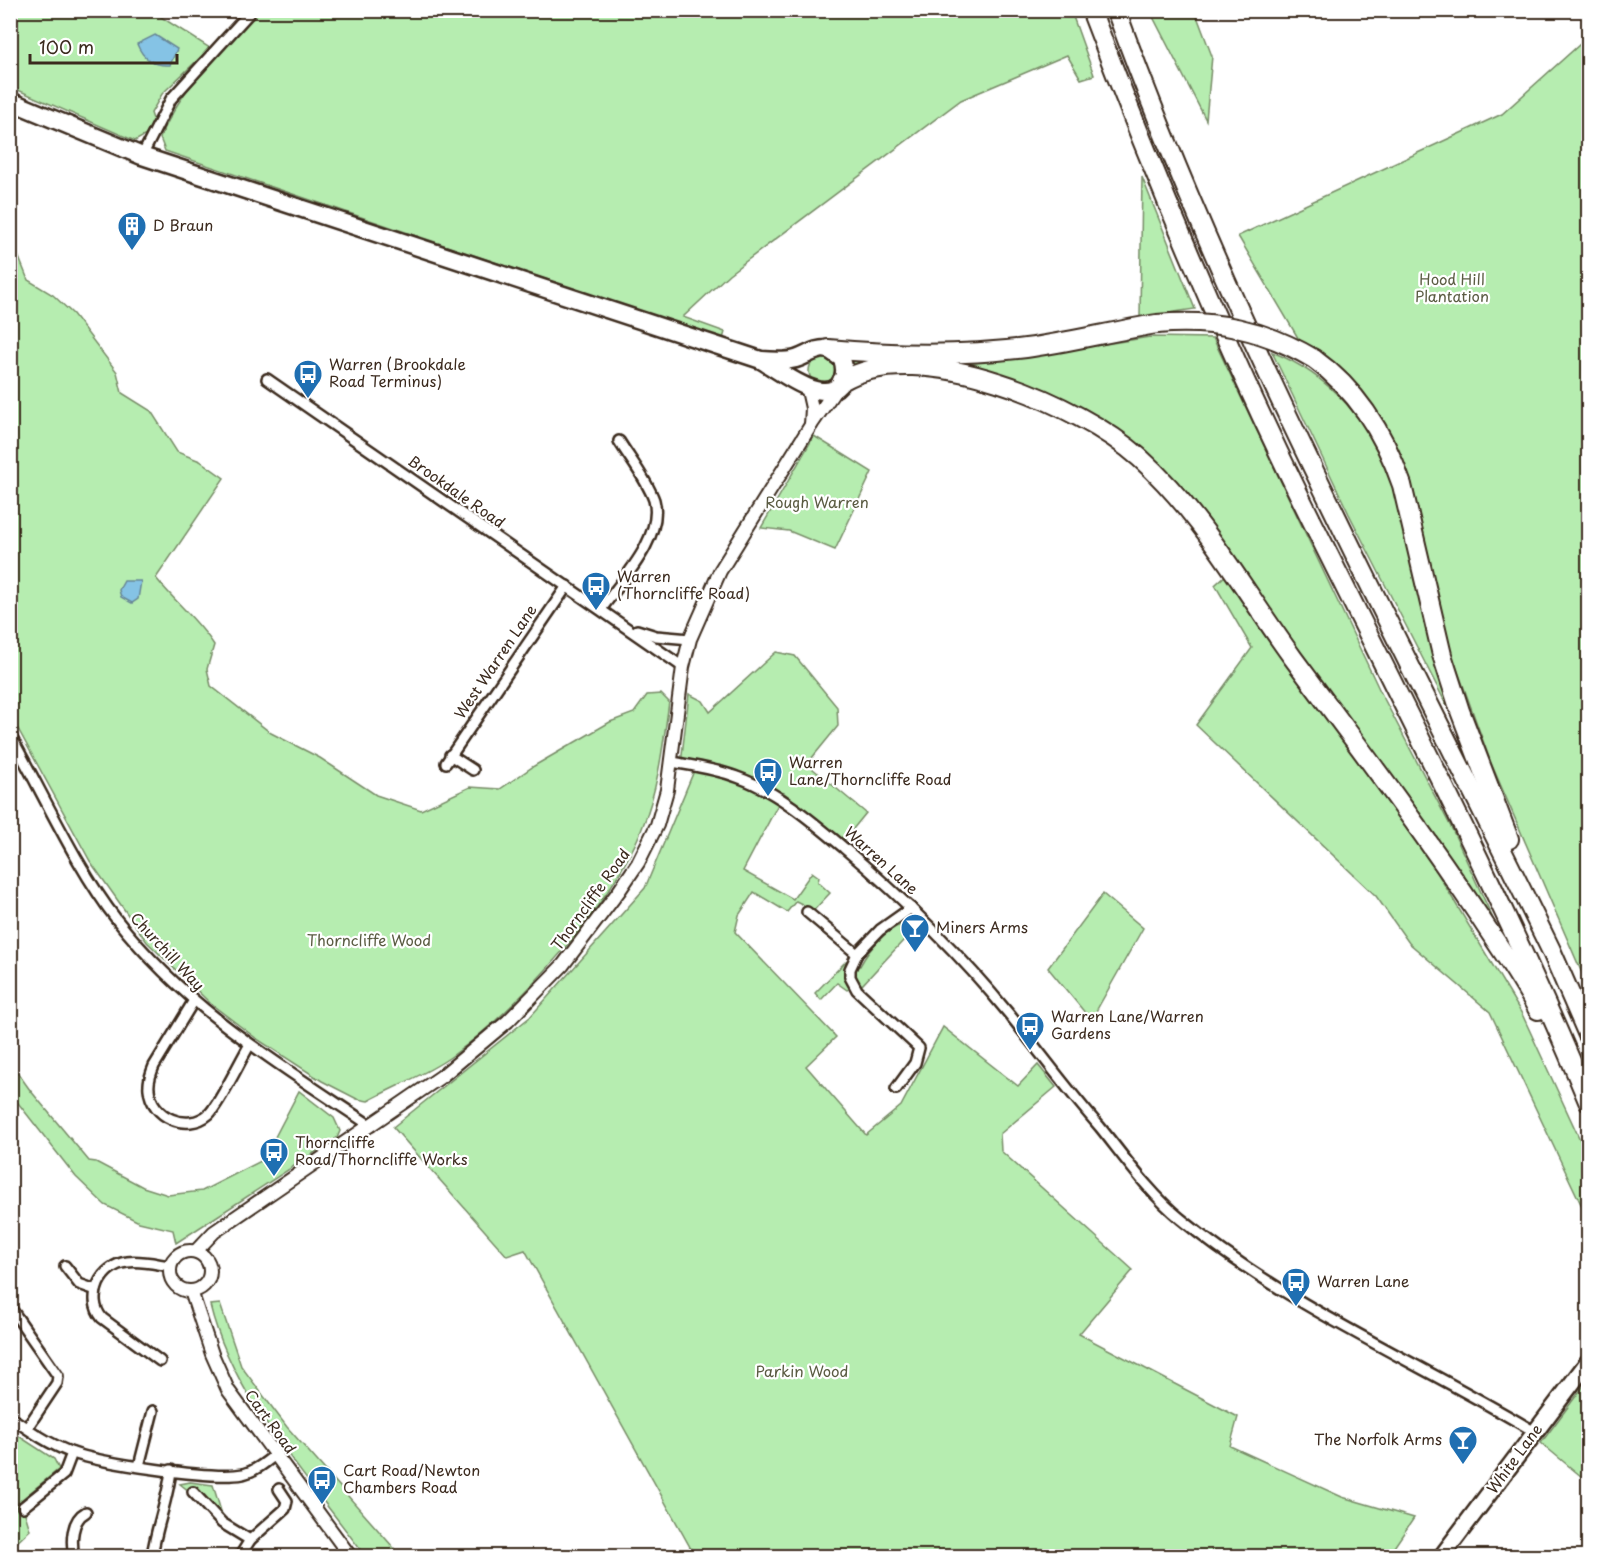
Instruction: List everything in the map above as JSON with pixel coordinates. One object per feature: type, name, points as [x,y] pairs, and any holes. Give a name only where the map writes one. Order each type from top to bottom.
[{"type":"highway","points":[[1091,10],[1153,172],[1233,354],[1303,502],[1481,858],[1588,1101]]},
{"type":"highway","points":[[1116,10],[1164,134],[1249,337],[1551,950]]},
{"type":"highway","points":[[10,101],[142,156],[761,360],[820,393],[862,370],[893,366],[947,371],[1004,384],[1078,415],[1108,433],[1141,459],[1195,518],[1446,867],[1529,993],[1588,1109]]},
{"type":"highway","points":[[761,360],[786,361],[814,350],[828,349],[861,352],[987,351],[1024,348],[1157,324],[1194,322],[1231,326],[1277,339],[1314,359],[1337,377],[1370,418],[1393,459],[1410,517],[1436,633],[1460,711],[1551,950],[1588,1035]]},
{"type":"highway","points":[[828,349],[842,359],[845,373],[840,384]]},
{"type":"highway","points":[[806,355],[800,370],[806,386]]},
{"type":"main road","name":"White Lane","points":[[1442,1557],[1588,1362]]},
{"type":"street","points":[[142,156],[171,99],[252,10]]},
{"type":"street","name":"Brookdale Road","points":[[267,380],[602,608],[683,667]]},
{"type":"street","name":"Thorncliffe Road","points":[[196,1251],[214,1232],[442,1076],[508,1021],[563,965],[638,862],[657,825],[672,762],[683,667],[690,639],[720,571],[811,425],[840,384]]},
{"type":"street","points":[[806,386],[812,408],[811,425]]},
{"type":"street","points":[[602,608],[653,534],[656,523],[653,498],[619,441]]},
{"type":"street","name":"West Warren Lane","points":[[473,770],[448,759],[567,586]]},
{"type":"street","name":"Brookdale Road","points":[[629,628],[656,636],[690,639]]},
{"type":"street","name":"Churchill Way","points":[[10,735],[76,855],[116,919],[156,966],[193,1002],[249,1046],[371,1125]]},
{"type":"street","name":"Warren Lane","points":[[672,762],[740,777],[779,798],[831,837],[896,893],[1008,1012],[1065,1087],[1179,1218],[1216,1246],[1329,1320],[1482,1400],[1535,1432]]},
{"type":"street","points":[[896,1089],[915,1063],[919,1048],[852,985],[850,969],[857,954],[880,930],[911,908]]},
{"type":"street","points":[[807,912],[857,954]]},
{"type":"street","points":[[193,1002],[154,1066],[150,1078],[149,1089],[152,1100],[167,1118],[190,1122],[209,1114],[249,1046]]},
{"type":"street","points":[[196,1251],[207,1260],[210,1273],[204,1286],[191,1291],[176,1286],[170,1275],[170,1266],[178,1253],[196,1251]]},
{"type":"street","points":[[160,1361],[102,1318],[96,1309],[96,1290],[103,1276],[119,1264],[129,1262],[170,1266]]},
{"type":"street","points":[[65,1266],[79,1284],[96,1290]]},
{"type":"street","name":"Cart Road","points":[[191,1291],[228,1390],[350,1557]]},
{"type":"street","points":[[10,1306],[58,1376],[57,1383],[27,1428]]},
{"type":"street","points":[[139,1466],[153,1411]]},
{"type":"street","points":[[10,1417],[72,1453],[139,1466],[235,1475],[258,1467],[275,1455]]},
{"type":"street","points":[[24,1507],[64,1474],[72,1453]]},
{"type":"street","points":[[152,1557],[154,1539],[166,1504],[171,1470]]},
{"type":"street","points":[[240,1557],[250,1540],[287,1505],[279,1489]]},
{"type":"street","points":[[193,1492],[216,1518],[250,1540]]},
{"type":"street","points":[[74,1557],[74,1527],[77,1518],[86,1512]]},
{"type":"green space","points":[[10,11],[160,11],[161,17],[210,48],[162,94],[151,113],[154,122],[146,135],[135,141],[11,87]]},
{"type":"green space","points":[[258,11],[1071,11],[1094,75],[1081,79],[1067,55],[961,100],[729,274],[683,317],[725,332],[723,339],[165,151],[160,138],[179,101],[215,55]]},
{"type":"green space","points":[[1150,11],[1195,11],[1212,56],[1206,120]]},
{"type":"green space","name":"Hood Hill Plantation","points":[[1588,37],[1588,987],[1491,763],[1451,652],[1406,480],[1383,422],[1364,396],[1301,343],[1238,236],[1502,114]]},
{"type":"green space","points":[[1142,177],[1195,309],[1140,317]]},
{"type":"green space","name":"Thorncliffe Wood","points":[[10,235],[28,280],[53,295],[73,314],[117,372],[122,393],[151,411],[177,452],[200,461],[224,478],[156,578],[201,627],[214,645],[207,669],[211,686],[271,733],[320,758],[376,795],[421,810],[470,787],[500,789],[534,766],[610,722],[634,713],[647,695],[661,694],[669,702],[656,784],[641,831],[608,891],[585,922],[533,983],[478,1036],[452,1056],[422,1074],[368,1101],[357,1099],[322,1081],[257,1039],[211,1004],[147,942],[90,861],[11,716]]},
{"type":"green space","points":[[1150,337],[1213,338],[1380,691],[1452,829],[1495,923],[1494,930],[1194,507],[1023,383],[852,368],[848,357],[1005,360]]},
{"type":"green space","points":[[1272,352],[1293,361],[1329,387],[1360,420],[1384,458],[1393,479],[1451,706],[1446,704],[1349,514]]},
{"type":"green space","points":[[822,358],[831,362],[835,371],[831,380],[822,384],[813,380],[809,371],[813,362]]},
{"type":"green space","name":"Rough Warren","points":[[814,436],[872,472],[835,550],[789,531],[761,528]]},
{"type":"green space","points":[[1227,574],[1438,874],[1522,1014],[1588,1157],[1588,1219],[1490,1012],[1409,943],[1376,896],[1196,725],[1252,648],[1215,585]]},
{"type":"green space","name":"Parkin Wood","points":[[776,652],[795,656],[837,707],[838,726],[807,764],[866,813],[844,840],[784,793],[743,871],[793,899],[812,872],[819,877],[818,882],[830,893],[814,910],[796,901],[787,912],[754,892],[739,915],[735,932],[836,1037],[806,1066],[866,1135],[901,1106],[943,1027],[1018,1086],[1038,1065],[1056,1087],[1000,1134],[1001,1151],[1133,1270],[1079,1334],[1238,1417],[1230,1446],[1342,1497],[1414,1518],[1388,1556],[695,1556],[525,1250],[507,1256],[393,1127],[530,1017],[645,888],[696,766],[681,764],[689,694],[703,701],[710,712]]},
{"type":"green space","points":[[1103,894],[1143,928],[1091,1020],[1048,968]]},
{"type":"green space","points":[[909,923],[916,927],[862,985],[847,990],[837,983],[821,1000],[815,993],[846,961],[860,966],[868,952],[887,933]]},
{"type":"green space","points":[[10,1062],[30,1090],[89,1161],[96,1162],[143,1187],[168,1195],[202,1191],[263,1160],[299,1091],[334,1118],[340,1131],[337,1138],[176,1243],[173,1230],[139,1222],[105,1205],[76,1177],[11,1094]]},
{"type":"green space","points":[[220,1304],[241,1366],[287,1427],[401,1556],[365,1556],[275,1436],[254,1405],[221,1339],[210,1305]]},
{"type":"green space","points":[[1588,1380],[1588,1482],[1541,1443]]},
{"type":"green space","points":[[11,1431],[54,1459],[59,1469],[21,1500],[30,1530],[11,1548]]},
{"type":"green space","points":[[190,1482],[213,1485],[224,1521],[194,1488],[189,1491],[180,1484]]},
{"type":"water","points":[[155,35],[177,49],[170,65],[159,64],[146,58],[139,49],[137,44]]},
{"type":"water","points":[[124,581],[141,581],[138,599],[132,603],[121,597],[119,590]]},
{"type":"place","name":"D Braun","points":[[132,252]]},
{"type":"place","name":"Warren (Brookdale Road Terminus)","points":[[308,400]]},
{"type":"place","name":"Warren (Thorncliffe Road)","points":[[596,612]]},
{"type":"place","name":"Warren Lane/Thorncliffe Road","points":[[768,798]]},
{"type":"place","name":"Miners Arms","points":[[915,954]]},
{"type":"place","name":"Warren Lane/Warren Gardens","points":[[1030,1052]]},
{"type":"place","name":"Thorncliffe Road/Thorncliffe Works","points":[[274,1178]]},
{"type":"place","name":"Warren Lane","points":[[1296,1308]]},
{"type":"place","name":"The Norfolk Arms","points":[[1463,1466]]},
{"type":"place","name":"Cart Road/Newton Chambers Road","points":[[322,1506]]}]
